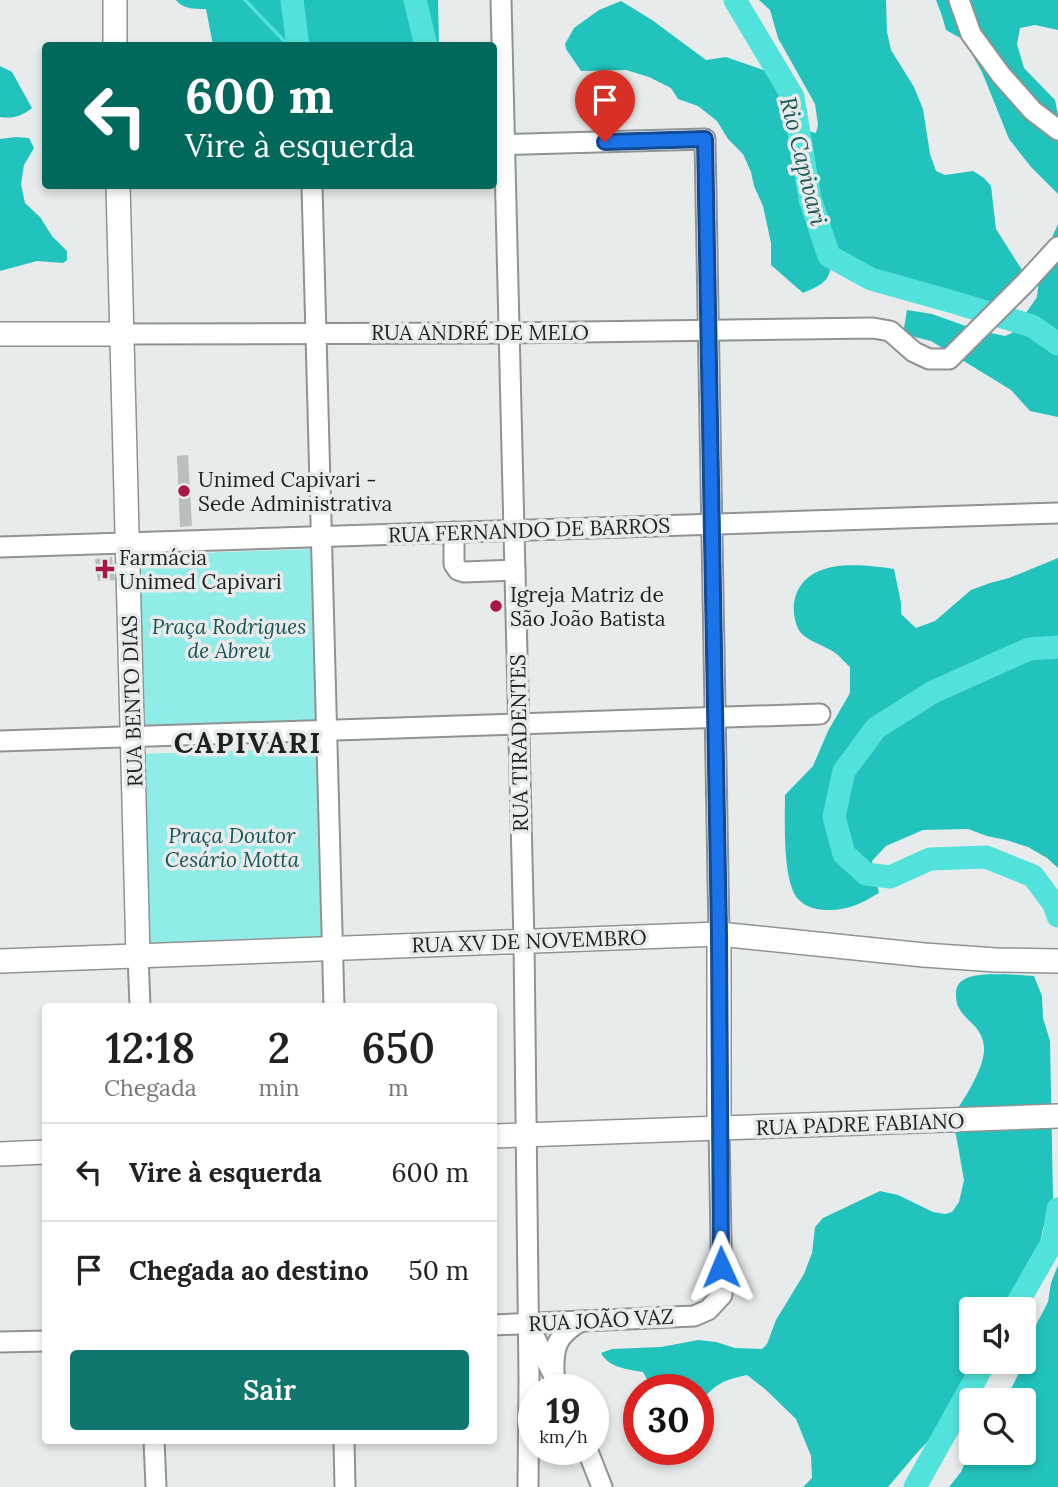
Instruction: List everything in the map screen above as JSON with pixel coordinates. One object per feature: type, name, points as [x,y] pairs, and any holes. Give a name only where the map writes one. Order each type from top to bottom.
[{"type":"main road","points":[[115,0],[115,42]]},
{"type":"main road","name":"RUA BENTO DIAS","points":[[118,189],[138,955]]},
{"type":"main road","name":"RUA ANDRÉ DE MELO","points":[[0,334],[122,334]]},
{"type":"main road","points":[[719,934],[719,1128]]},
{"type":"main road","name":"RUA XV DE NOVEMBRO","points":[[0,961],[719,934],[924,955],[1058,961]]},
{"type":"main road","name":"RUA PADRE FABIANO","points":[[497,1136],[1058,1116]]},
{"type":"main road","points":[[0,1154],[42,1152]]},
{"type":"street","name":"RUA TIRADENTES","points":[[501,0],[499,145],[509,333],[519,724],[529,1374]]},
{"type":"street","points":[[959,0],[971,34],[1001,75],[1033,111],[1058,130]]},
{"type":"street","points":[[499,145],[705,139],[719,934]]},
{"type":"street","points":[[312,189],[334,1003]]},
{"type":"street","name":"RUA ANDRÉ DE MELO","points":[[122,334],[873,328],[890,331],[914,352],[929,359],[949,359],[1026,283],[1058,247]]},
{"type":"street","name":"RUA FERNANDO DE BARROS","points":[[0,547],[1058,513]]},
{"type":"street","points":[[454,532],[454,564],[458,570],[515,570]]},
{"type":"street","points":[[0,741],[820,714]]},
{"type":"street","name":"RUA BENTO DIAS","points":[[138,955],[140,1003]]},
{"type":"street","name":"RUA JOÃO VAZ","points":[[497,1325],[694,1316],[708,1310],[722,1294],[719,1128]]},
{"type":"street","points":[[555,1374],[553,1354],[559,1339],[568,1329],[582,1321]]},
{"type":"street","points":[[528,1324],[553,1374]]},
{"type":"street","points":[[0,1342],[42,1341]]},
{"type":"street","points":[[154,1444],[156,1487]]},
{"type":"street","points":[[344,1444],[345,1487]]},
{"type":"street","name":"RUA TIRADENTES","points":[[528,1465],[528,1487]]},
{"type":"street","points":[[593,1465],[602,1487]]},
{"type":"green space","name":"Praça Rodrigues de Abreu","points":[[314,549],[321,721],[143,728],[137,555]]},
{"type":"green space","name":"Praça Doutor Cesário Motta","points":[[320,748],[326,940],[144,946],[138,754]]},
{"type":"shaded area","points":[[176,0],[438,0],[439,42],[212,42],[206,9],[193,9]]},
{"type":"shaded area","points":[[759,0],[886,0],[887,32],[891,50],[914,87],[923,109],[930,154],[936,171],[945,175],[973,171],[991,186],[996,229],[1022,270],[1022,287],[987,309],[928,297],[892,282],[836,251],[831,255],[826,280],[803,293],[771,265],[771,243],[763,206],[751,172],[743,154],[728,139],[717,121],[698,106],[678,99],[671,88],[649,77],[626,70],[581,71],[566,49],[565,44],[574,28],[599,10],[621,1],[706,60],[726,57],[766,71],[774,79],[796,120],[808,131],[816,133],[818,125],[815,104],[778,38],[770,10]]},
{"type":"shaded area","points":[[936,0],[1058,0],[1058,30],[1035,25],[1020,28],[1017,44],[1024,68],[1055,100],[1058,115],[1058,194],[1031,167],[1009,139],[982,72],[964,40],[946,30]]},
{"type":"shaded area","points":[[0,66],[12,72],[32,108],[21,115],[0,117]]},
{"type":"shaded area","points":[[29,138],[34,148],[24,165],[21,184],[25,203],[67,251],[67,260],[63,263],[37,261],[0,271],[0,139]]},
{"type":"shaded area","points":[[1058,224],[1058,417],[1030,411],[1011,390],[931,341],[903,334],[907,310],[932,314],[977,330],[1005,336],[1012,333],[1037,297],[1041,262]]},
{"type":"shaded area","points":[[1058,558],[1058,868],[1028,847],[968,829],[923,830],[886,846],[872,861],[879,893],[855,905],[836,910],[817,909],[802,903],[794,892],[787,866],[785,795],[813,766],[828,731],[850,693],[850,667],[834,652],[799,630],[794,603],[799,588],[808,578],[834,567],[849,565],[894,569],[901,614],[916,628],[935,621],[971,590]]},
{"type":"shaded area","points":[[981,975],[1034,976],[1042,996],[1043,1018],[1050,1041],[1053,1197],[1039,1250],[1018,1297],[959,1297],[959,1374],[970,1374],[962,1388],[959,1388],[945,1423],[888,1487],[803,1487],[812,1478],[811,1456],[796,1419],[747,1375],[731,1379],[714,1388],[714,1374],[644,1374],[619,1367],[609,1362],[601,1353],[612,1349],[661,1347],[698,1340],[735,1348],[762,1349],[804,1274],[812,1253],[815,1227],[823,1218],[880,1191],[898,1195],[933,1212],[952,1212],[959,1202],[964,1180],[956,1135],[949,1121],[966,1096],[984,1055],[983,1040],[958,1006],[956,996],[960,982]]},
{"type":"shaded area","points":[[1058,1265],[1058,1487],[949,1487],[964,1465],[1036,1465],[1036,1388],[1011,1388],[1018,1374],[1036,1374],[1036,1325],[1048,1302]]},
{"type":"building","name":"Unimed Capivari - Sede Administrativa","points":[[188,455],[192,526],[180,527],[177,456]]},
{"type":"building","name":"Farmácia Unimed Capivari","points":[[112,557],[115,580],[98,581],[95,559]]},
{"type":"waterway","points":[[245,0],[285,42]]},
{"type":"waterway","name":"Rio Capivari","points":[[292,0],[297,42]]},
{"type":"waterway","name":"Rio Capivari","points":[[415,0],[425,42]]},
{"type":"waterway","name":"Rio Capivari","points":[[735,0],[793,97],[810,199],[829,256],[871,279],[1032,326],[1058,344]]},
{"type":"waterway","name":"Rio Capivari","points":[[1058,647],[1029,649],[933,692],[876,728],[844,771],[834,817],[844,854],[866,874],[890,877],[930,859],[986,857],[1033,876],[1054,904],[1058,916]]},
{"type":"waterway","name":"Rio Capivari","points":[[1021,1297],[1053,1241],[1058,1209]]},
{"type":"waterway","name":"Rio Capivari","points":[[915,1487],[978,1374]]},
{"type":"place","name":"Unimed Capivari - Sede Administrativa","points":[[184,491]]},
{"type":"place","name":"Farmácia Unimed Capivari","points":[[105,569]]},
{"type":"place","name":"Igreja Matriz de São João Batista","points":[[496,606]]},
{"type":"district","name":"CAPIVARI","points":[[248,743]]},
{"type":"route","points":[[605,142],[705,139],[719,934],[721,1267]]}]
